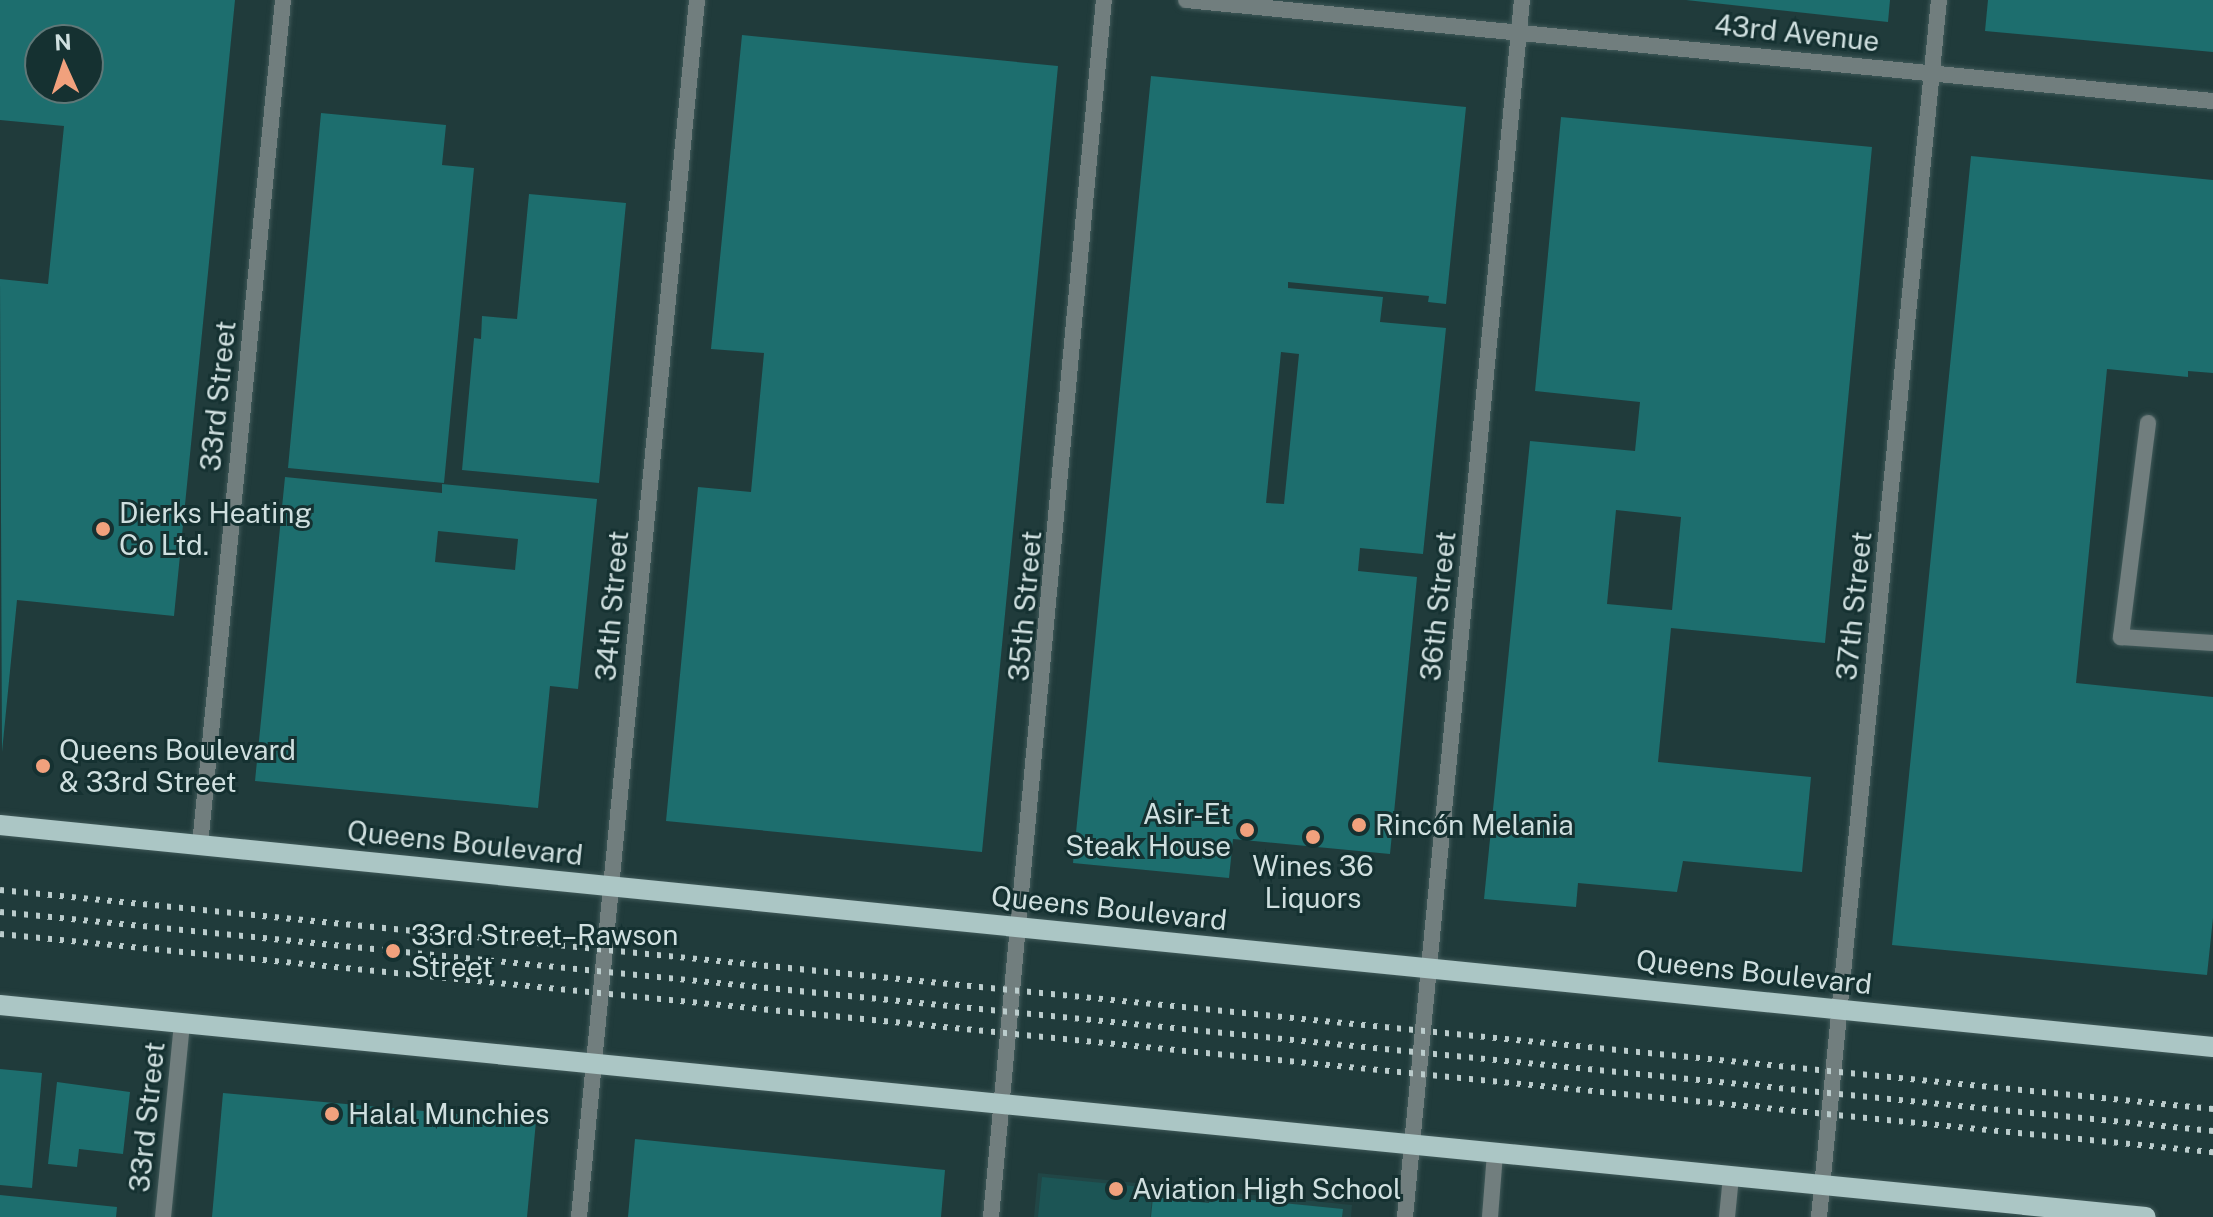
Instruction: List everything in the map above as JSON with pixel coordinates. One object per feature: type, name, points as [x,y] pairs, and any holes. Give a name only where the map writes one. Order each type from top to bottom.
[{"type":"main road","name":"Queens Boulevard","points":[[0,825],[2213,1047]]},
{"type":"main road","points":[[0,1005],[2146,1217]]},
{"type":"street","name":"33rd Street","points":[[200,845],[283,0]]},
{"type":"street","name":"34th Street","points":[[579,1217],[697,0]]},
{"type":"street","name":"35th Street","points":[[991,1217],[1022,927],[1104,0]]},
{"type":"street","name":"43rd Avenue","points":[[1186,0],[2213,101]]},
{"type":"street","name":"36th Street","points":[[1405,1217],[1522,0]]},
{"type":"street","name":"37th Street","points":[[1819,1217],[1939,0]]},
{"type":"street","points":[[2148,423],[2121,637],[2213,643]]},
{"type":"street","name":"33rd Street","points":[[163,1217],[182,1023]]},
{"type":"street","points":[[1490,1217],[1495,1154]]},
{"type":"street","points":[[1727,1217],[1731,1176]]},
{"type":"shaded area","name":"Aviation High School","points":[[1038,1173],[1352,1205],[1351,1217],[1034,1217]]},
{"type":"shaded area","points":[[1042,1177],[1153,1188],[1150,1217],[1038,1217]]},
{"type":"building","points":[[0,0],[235,0],[174,616],[17,600],[2,752],[0,279],[48,284],[64,126],[0,120]]},
{"type":"building","points":[[1686,0],[1890,0],[1888,22]]},
{"type":"building","points":[[1988,0],[2213,0],[2213,52],[1985,31]]},
{"type":"building","points":[[742,35],[1058,66],[982,852],[666,821],[698,487],[751,492],[764,353],[711,349]]},
{"type":"building","points":[[1151,76],[1466,107],[1446,304],[1428,302],[1429,296],[1288,282],[1288,288],[1383,297],[1380,322],[1446,328],[1423,554],[1360,548],[1358,571],[1417,577],[1390,854],[1233,839],[1229,878],[1073,863]],"holes":[[[1281,352],[1299,354],[1284,504],[1266,503]]]},
{"type":"building","points":[[321,113],[446,125],[442,165],[474,168],[444,483],[288,468]]},
{"type":"building","points":[[1561,117],[1872,147],[1825,643],[1671,628],[1658,762],[1811,777],[1802,872],[1683,861],[1677,892],[1578,883],[1576,907],[1484,899],[1530,441],[1635,451],[1640,402],[1535,391]],"holes":[[[1616,510],[1681,517],[1672,610],[1607,604]]]},
{"type":"building","points":[[1971,156],[2213,180],[2213,373],[2188,371],[2188,377],[2107,369],[2076,683],[2213,697],[2213,918],[2207,975],[1892,945]]},
{"type":"building","points":[[529,194],[626,203],[599,483],[462,470],[474,338],[481,339],[482,316],[517,319]]},
{"type":"building","points":[[285,477],[442,493],[442,484],[597,499],[578,689],[550,686],[538,808],[255,781]],"holes":[[[438,531],[518,539],[515,570],[435,562]]]},
{"type":"building","points":[[0,1069],[42,1073],[32,1188],[0,1185]]},
{"type":"building","points":[[57,1082],[130,1092],[123,1154],[79,1149],[77,1167],[48,1164]]},
{"type":"building","points":[[223,1093],[536,1121],[527,1217],[212,1217]]},
{"type":"building","points":[[635,1139],[945,1170],[941,1217],[628,1217]]},
{"type":"building","points":[[0,1195],[117,1207],[116,1217],[0,1217]]},
{"type":"building","points":[[1210,1196],[1343,1209],[1342,1217],[1151,1217],[1153,1197],[1209,1203]]},
{"type":"railway","points":[[0,890],[2213,1109]]},
{"type":"railway","points":[[0,912],[2213,1131]]},
{"type":"railway","points":[[0,934],[2213,1152]]},
{"type":"place","name":"Dierks Heating Co Ltd.","points":[[103,529]]},
{"type":"place","name":"Queens Boulevard & 33rd Street","points":[[43,766]]},
{"type":"place","name":"Rincón Melania","points":[[1359,825]]},
{"type":"place","name":"Asir-Et Steak House","points":[[1247,830]]},
{"type":"place","name":"Wines 36 Liquors","points":[[1313,837]]},
{"type":"place","name":"33rd Street–Rawson Street","points":[[393,951]]},
{"type":"place","name":"Halal Munchies","points":[[332,1114]]},
{"type":"place","name":"Aviation High School","points":[[1116,1189]]}]
